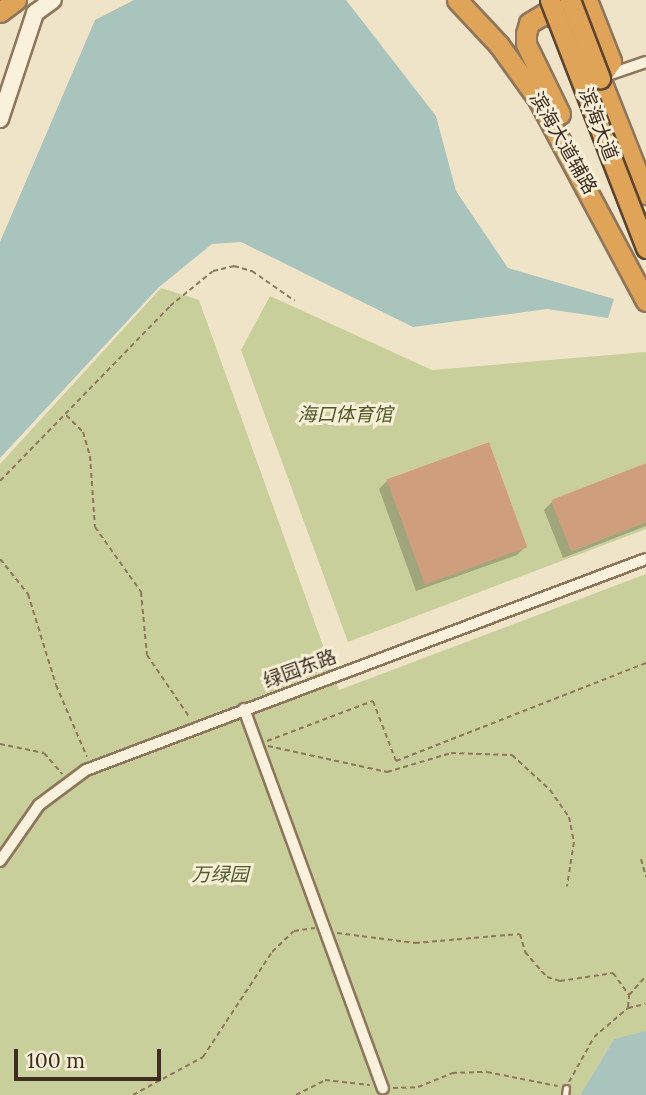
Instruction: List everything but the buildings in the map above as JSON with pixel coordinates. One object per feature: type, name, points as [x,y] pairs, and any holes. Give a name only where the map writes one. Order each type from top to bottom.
[{"type":"highway","points":[[0,12],[16,0]]},
{"type":"highway","name":"滨海大道辅路","points":[[457,0],[499,45],[538,99],[646,301]]},
{"type":"highway","points":[[469,0],[514,48],[560,114]]},
{"type":"highway","name":"滨海大道","points":[[550,0],[646,248]]},
{"type":"highway","name":"滨海大道","points":[[570,0],[646,194]]},
{"type":"highway","points":[[587,0],[611,61],[600,78]]},
{"type":"highway","points":[[601,34],[544,14],[529,23],[526,44],[646,279]]},
{"type":"street","points":[[0,119],[27,36],[33,6],[53,0]]},
{"type":"street","points":[[600,78],[646,62]]},
{"type":"street","name":"绿园东路","points":[[0,861],[39,805],[91,768],[646,559]]},
{"type":"street","points":[[244,709],[383,1088]]},
{"type":"path","points":[[0,481],[170,306],[213,271],[234,266],[252,271],[295,301]]},
{"type":"path","points":[[65,414],[83,432],[96,527],[141,592],[148,655],[197,727]]},
{"type":"path","points":[[0,559],[29,594],[56,685],[91,768]]},
{"type":"path","points":[[567,886],[574,842],[569,817],[550,790],[512,755],[451,753],[387,772],[260,744],[373,701],[396,761],[646,663]]},
{"type":"path","points":[[0,744],[44,753],[68,784]]},
{"type":"path","points":[[641,859],[646,877]]},
{"type":"path","points":[[133,1095],[203,1057],[237,1000],[285,938],[306,928],[415,943],[520,934],[525,952],[547,977],[570,980],[613,973],[629,995]]},
{"type":"path","points":[[628,1007],[629,995],[646,976]]},
{"type":"path","points":[[296,1095],[325,1080],[339,1079],[383,1088],[404,1089],[452,1073],[487,1072],[565,1092],[594,1037],[628,1007],[646,1004]]},
{"type":"green space","name":"万绿园","points":[[161,288],[199,300],[339,690],[646,574],[646,1032],[614,1039],[580,1095],[0,1095],[0,464]]},
{"type":"green space","name":"海口体育馆","points":[[270,296],[432,370],[646,352],[646,463],[551,500],[572,551],[646,522],[646,529],[348,642],[241,350]],"holes":[[[489,442],[527,547],[387,479]]]},
{"type":"water","points":[[134,0],[346,0],[436,116],[456,191],[508,268],[614,299],[608,318],[547,309],[413,327],[241,242],[212,244],[159,287],[0,458],[0,242],[95,20]]},
{"type":"water","points":[[646,1031],[646,1095],[580,1095],[614,1039]]}]
